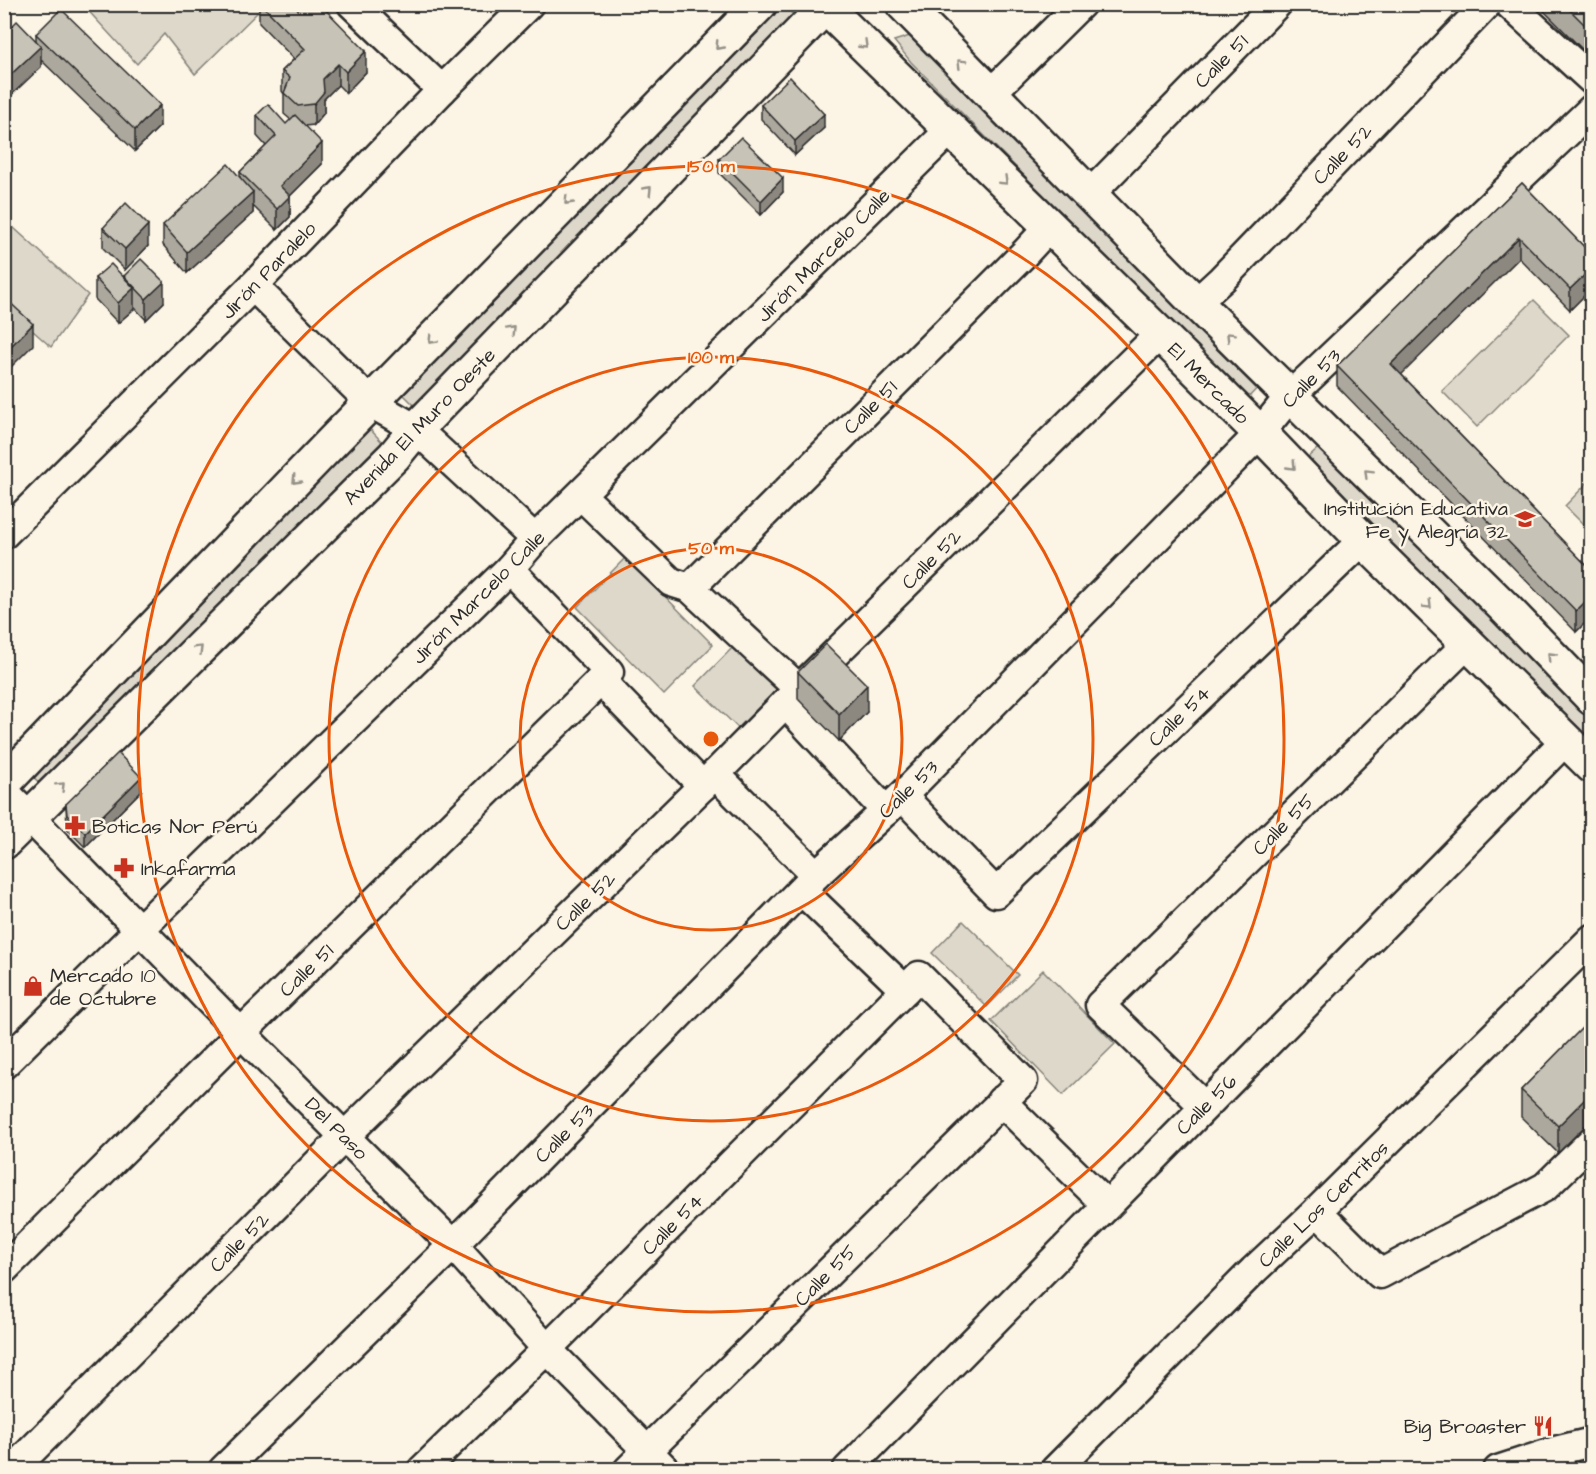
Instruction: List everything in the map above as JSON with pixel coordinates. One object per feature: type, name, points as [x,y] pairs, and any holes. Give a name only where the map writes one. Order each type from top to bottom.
[{"type":"main road","points":[[4,783],[760,4]]},
{"type":"main road","points":[[903,4],[1196,303],[1507,610],[1592,698]]},
{"type":"main road","name":"El Mercado","points":[[825,6],[1260,433],[1363,540],[1592,766]]},
{"type":"main road","name":"Avenida El Muro Oeste","points":[[4,842],[393,456],[416,429],[825,6]]},
{"type":"street","points":[[352,4],[442,90]]},
{"type":"street","name":"Jirón Paralelo","points":[[4,534],[254,286],[442,90],[529,4]]},
{"type":"street","points":[[991,93],[1081,4]]},
{"type":"street","name":"Calle 51","points":[[1090,194],[1277,4]]},
{"type":"street","name":"Calle 52","points":[[1196,303],[1222,279],[1487,4]]},
{"type":"street","points":[[1509,4],[1592,80]]},
{"type":"street","name":"Calle 53","points":[[224,1470],[453,1245],[809,883],[894,803],[1260,433],[1290,396],[1592,109]]},
{"type":"street","name":"Jirón Marcelo Calle","points":[[4,1064],[509,569],[535,539],[951,129]]},
{"type":"street","name":"Calle 51","points":[[690,588],[1050,226]]},
{"type":"street","points":[[254,286],[371,403],[416,429],[535,539]]},
{"type":"street","name":"Calle 52","points":[[12,1470],[345,1136],[1160,334]]},
{"type":"street","points":[[580,495],[671,582],[690,588],[894,803]]},
{"type":"street","name":"Calle 54","points":[[894,803],[996,893],[1363,540]]},
{"type":"street","points":[[509,569],[604,676],[809,883],[912,983]]},
{"type":"street","name":"Calle 55","points":[[1204,1106],[1100,1005],[1467,644]]},
{"type":"street","name":"Calle 51","points":[[4,1269],[604,676]]},
{"type":"street","name":"Calle 56","points":[[847,1470],[1566,740]]},
{"type":"street","name":"Del Paso","points":[[4,790],[241,1033],[453,1245],[647,1463]]},
{"type":"street","name":"Calle Los Cerritos","points":[[1055,1470],[1254,1270],[1317,1211],[1592,939]]},
{"type":"street","name":"Calle 54","points":[[422,1470],[547,1349],[912,983]]},
{"type":"street","name":"Calle 55","points":[[647,1463],[1023,1081],[912,983]]},
{"type":"street","points":[[1001,1101],[1107,1205]]},
{"type":"street","points":[[1317,1211],[1380,1274],[1545,1187],[1592,1141]]},
{"type":"street","points":[[1498,1470],[1592,1442]]},
{"type":"shaded area","points":[[83,5],[262,5],[262,8],[195,74],[164,34],[137,64]]},
{"type":"shaded area","points":[[783,5],[799,20],[418,409],[403,394]]},
{"type":"shaded area","points":[[923,34],[1263,382],[1247,399],[911,62],[894,41]]},
{"type":"shaded area","points":[[4,219],[88,295],[51,347],[5,306]]},
{"type":"shaded area","points":[[1534,300],[1569,335],[1477,427],[1442,391]]},
{"type":"shaded area","points":[[369,428],[382,442],[40,784],[27,770]]},
{"type":"shaded area","points":[[1325,442],[1591,713],[1591,748],[1308,457]]},
{"type":"shaded area","points":[[1591,479],[1591,532],[1565,506]]},
{"type":"shaded area","points":[[626,557],[713,645],[664,695],[577,607]]},
{"type":"shaded area","points":[[735,645],[779,688],[740,730],[695,686]]},
{"type":"shaded area","points":[[963,921],[1018,975],[987,1007],[932,953]]},
{"type":"shaded area","points":[[1043,970],[1115,1044],[1063,1095],[991,1021]]},
{"type":"building","points":[[261,4],[293,4],[298,10],[303,4],[320,4],[366,51],[346,72],[338,64],[323,79],[324,92],[314,104],[298,106],[284,93],[290,78],[282,71],[305,49]]},
{"type":"building","points":[[1564,4],[1592,4],[1592,32]]},
{"type":"building","points":[[61,9],[160,105],[135,130],[36,34]]},
{"type":"building","points":[[17,21],[41,46],[4,81],[4,34]]},
{"type":"building","points":[[790,77],[824,114],[795,141],[761,105]]},
{"type":"building","points":[[268,104],[286,124],[295,115],[322,143],[280,186],[290,196],[277,209],[240,172],[276,136],[257,115]]},
{"type":"building","points":[[741,137],[783,178],[761,201],[719,159]]},
{"type":"building","points":[[228,164],[253,192],[187,252],[163,225]]},
{"type":"building","points":[[1522,183],[1592,255],[1592,268],[1570,289],[1519,237],[1391,364],[1592,571],[1592,595],[1576,611],[1337,366]]},
{"type":"building","points":[[126,203],[148,225],[125,249],[103,228]]},
{"type":"building","points":[[141,259],[164,282],[146,299],[124,276]]},
{"type":"building","points":[[111,264],[134,288],[118,303],[95,278]]},
{"type":"building","points":[[4,297],[33,324],[4,353]]},
{"type":"building","points":[[826,644],[867,685],[839,714],[798,672]]},
{"type":"building","points":[[118,753],[141,777],[85,833],[67,815],[66,804]]},
{"type":"building","points":[[1592,1018],[1592,1092],[1558,1126],[1521,1090]]},
{"type":"place","name":"Institución Educativa Fe y Alegría 32","points":[[1525,519]]},
{"type":"place","name":"Boticas Nor Perú","points":[[75,826]]},
{"type":"place","name":"Inkafarma","points":[[124,868]]},
{"type":"place","name":"Mercado 10 de Octubre","points":[[33,986]]},
{"type":"place","name":"Big Broaster","points":[[1543,1426]]}]
